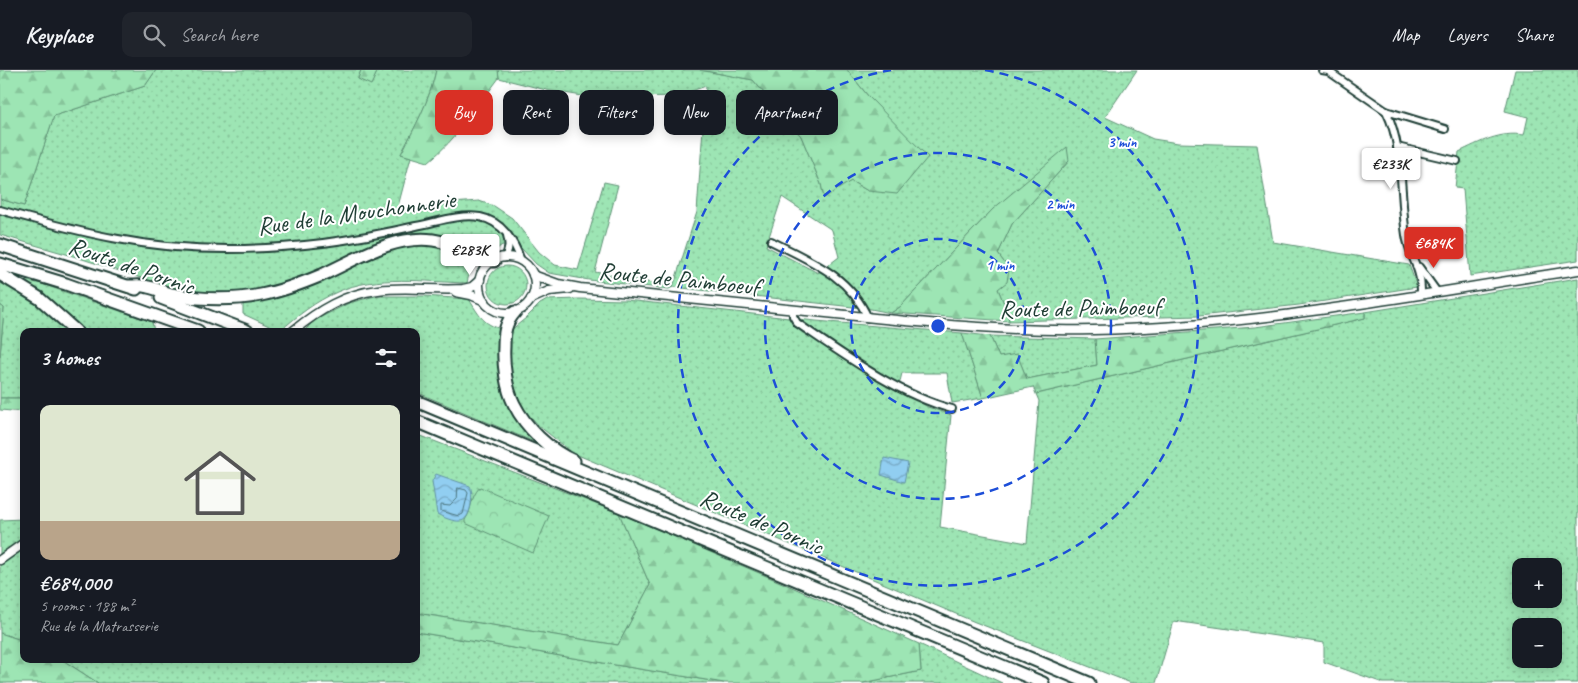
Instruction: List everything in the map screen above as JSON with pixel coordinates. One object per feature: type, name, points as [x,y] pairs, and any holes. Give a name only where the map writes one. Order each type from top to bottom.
[{"type":"highway","points":[[129,286],[146,286],[170,294],[187,297],[230,298],[261,295],[306,282],[383,247],[425,239],[444,242],[479,257],[499,259]]},
{"type":"highway","name":"Route de Pornic","points":[[0,245],[129,286],[240,328]]},
{"type":"highway","name":"Route de Pornic","points":[[0,264],[73,286],[190,328]]},
{"type":"highway","points":[[0,274],[39,298],[73,328]]},
{"type":"highway","points":[[515,312],[506,326],[504,349],[508,383],[513,403],[540,438],[565,456],[588,466],[601,478]]},
{"type":"highway","name":"Route de Pornic","points":[[420,403],[1089,683]]},
{"type":"highway","name":"Route de Pornic","points":[[420,423],[1043,683]]},
{"type":"street","points":[[1326,70],[1386,111],[1445,129]]},
{"type":"street","points":[[1386,111],[1391,121],[1397,147],[1406,237],[1420,278],[1421,294]]},
{"type":"street","points":[[1397,147],[1457,161]]},
{"type":"street","name":"Rue de la Mouchonnerie","points":[[0,210],[119,239],[216,248],[271,247],[323,242],[387,232],[456,217],[473,216],[492,220],[513,241],[521,262]]},
{"type":"street","points":[[297,328],[335,302],[366,292],[391,289],[445,290],[472,287],[480,280],[485,269],[508,252],[510,245],[506,234]]},
{"type":"street","points":[[772,241],[824,268],[840,279],[862,304],[868,318]]},
{"type":"street","points":[[445,290],[471,295],[504,312],[515,312],[524,307],[532,298],[535,289],[533,275],[529,268],[514,258],[499,259]]},
{"type":"street","points":[[1414,260],[1437,292]]},
{"type":"street","name":"Route de Paimboeuf","points":[[533,275],[558,284],[580,288],[868,318],[985,328],[1115,330],[1261,319],[1578,270]]},
{"type":"street","points":[[480,280],[480,291],[485,301]]},
{"type":"street","name":"Route de Paimboeuf","points":[[532,298],[550,291],[580,288]]},
{"type":"street","points":[[793,310],[793,316],[797,323],[865,368],[927,401],[952,409]]},
{"type":"street","points":[[0,560],[20,546]]},
{"type":"green space","points":[[0,70],[156,70],[145,86],[54,116],[24,206],[0,199]]},
{"type":"green space","points":[[156,70],[361,70],[358,79],[371,84],[378,70],[436,70],[426,103],[401,154],[411,157],[396,214],[452,203],[479,201],[494,206],[512,218],[539,252],[555,265],[578,270],[604,182],[618,185],[595,272],[673,287],[669,289],[589,280],[549,273],[536,264],[521,248],[502,245],[497,249],[484,248],[472,261],[467,283],[401,280],[352,286],[314,304],[284,328],[273,328],[243,314],[243,293],[217,294],[175,289],[0,235],[0,199],[24,206],[54,116],[145,86]]},
{"type":"green space","points":[[361,70],[378,70],[371,85],[358,79]]},
{"type":"green space","points":[[436,70],[498,70],[499,78],[490,90],[435,90],[435,135],[455,135],[428,162],[401,154],[426,103]]},
{"type":"green space","points":[[498,70],[700,70],[753,80],[762,90],[736,90],[736,135],[800,135],[821,184],[824,197],[851,181],[868,191],[868,96],[847,70],[1137,70],[1105,117],[1153,139],[1178,143],[1257,145],[1273,242],[1409,265],[1417,287],[1299,305],[1199,316],[1009,321],[998,289],[1009,269],[998,254],[1012,224],[1069,161],[993,209],[900,307],[891,313],[871,309],[673,287],[697,212],[702,135],[726,135],[726,90],[706,90],[706,86],[694,90],[664,90],[664,96],[654,96],[654,90],[579,90],[579,95],[569,94],[569,90],[546,90],[499,78]],"holes":[[[782,197],[832,230],[839,257],[818,273],[766,246]]]},
{"type":"green space","points":[[700,70],[847,70],[868,96],[928,157],[897,194],[868,191],[851,181],[824,198],[821,184],[800,135],[838,135],[838,90],[762,90],[753,80]]},
{"type":"green space","points":[[1515,70],[1578,70],[1578,260],[1470,276],[1463,189],[1455,188],[1459,152],[1498,136],[1524,135],[1528,117],[1505,111]]},
{"type":"green space","points":[[1067,147],[1069,161],[1012,224],[998,254],[1009,269],[1007,282],[998,289],[1009,321],[891,313],[900,307],[993,209]]},
{"type":"green space","points":[[507,266],[521,271],[526,285],[521,299],[507,304],[493,299],[488,285],[493,271]]},
{"type":"green space","points":[[0,275],[42,284],[152,322],[153,328],[20,328],[20,398],[0,398],[0,356],[4,308],[0,305]]},
{"type":"green space","points":[[1578,278],[1578,683],[1383,683],[1324,662],[1324,643],[1174,621],[1156,683],[1131,683],[975,622],[573,453],[539,426],[532,418],[523,428],[534,442],[420,394],[420,328],[307,328],[315,320],[349,303],[375,296],[424,296],[469,299],[481,317],[490,325],[511,330],[547,300],[579,299],[626,300],[816,321],[962,333],[983,398],[952,403],[947,373],[902,373],[898,390],[928,407],[951,415],[940,527],[1027,543],[1039,401],[1036,394],[1365,318],[1365,312]]},
{"type":"green space","points":[[0,305],[4,308],[0,356]]},
{"type":"green space","points":[[1365,312],[1365,318],[1036,394],[1033,387],[983,398],[962,333],[990,336],[999,357],[1017,354],[1027,379],[1097,365],[1095,339],[1255,327]]},
{"type":"green space","points":[[990,336],[1095,339],[1097,365],[1027,379],[1017,355],[999,357]]},
{"type":"green space","points":[[0,398],[20,398],[20,412],[0,410]]},
{"type":"green space","points":[[420,436],[619,513],[650,585],[618,645],[420,614]]},
{"type":"green space","points":[[480,487],[549,516],[533,553],[465,523],[474,496]]},
{"type":"green space","points":[[619,513],[919,644],[921,671],[863,683],[724,683],[420,633],[420,614],[618,645],[650,585]]},
{"type":"green space","points":[[20,519],[20,640],[0,633],[0,520]]},
{"type":"green space","points":[[0,633],[20,640],[20,663],[67,663],[98,683],[0,683]]},
{"type":"green space","points":[[420,633],[724,683],[98,683],[67,663],[420,663]]},
{"type":"green space","points":[[919,644],[1002,683],[863,683],[921,671]]},
{"type":"water","points":[[884,458],[908,463],[904,482],[881,475]]},
{"type":"water","points":[[436,474],[470,486],[472,494],[471,506],[464,520],[455,521],[437,514],[432,481]]}]
